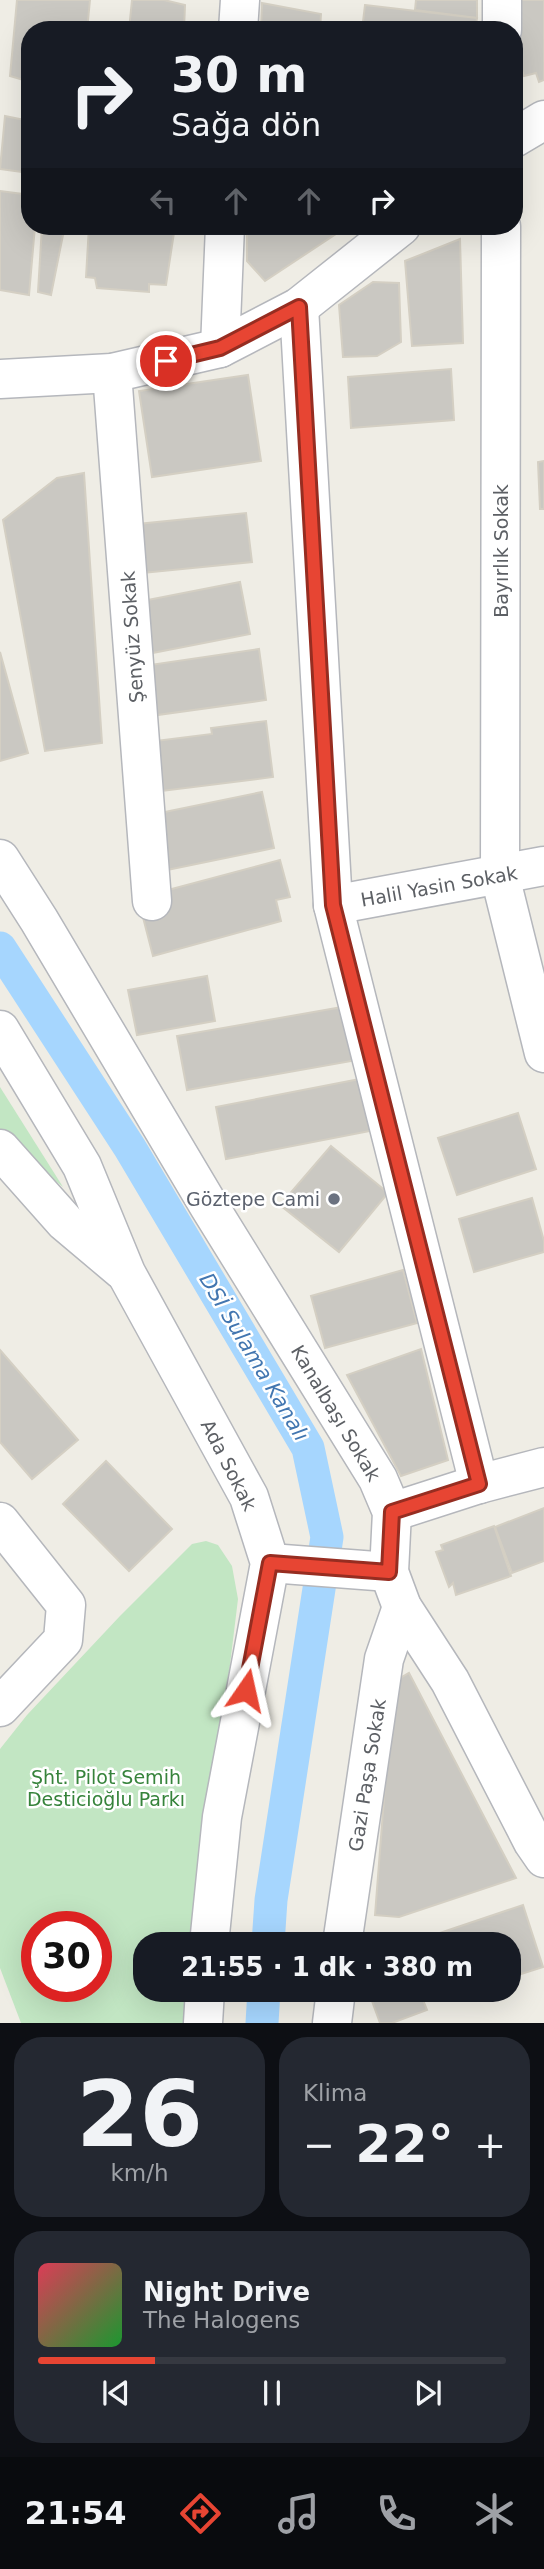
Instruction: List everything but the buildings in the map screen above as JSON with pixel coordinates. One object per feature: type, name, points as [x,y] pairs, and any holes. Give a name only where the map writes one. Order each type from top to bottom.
[{"type":"street","points":[[239,21],[240,0]]},
{"type":"street","points":[[502,0],[502,21]]},
{"type":"street","points":[[523,133],[544,120]]},
{"type":"street","points":[[220,348],[225,235]]},
{"type":"street","points":[[0,379],[112,373],[220,348],[299,307],[390,235]]},
{"type":"street","name":"Bayırlık Sokak","points":[[501,235],[500,876],[544,1053]]},
{"type":"street","points":[[299,307],[333,905],[479,1484]]},
{"type":"street","name":"Şenyüz Sokak","points":[[112,373],[152,901]]},
{"type":"street","name":"Kanalbaşı Sokak","points":[[0,859],[377,1479],[392,1512],[383,1572],[402,1607],[450,1681],[533,1842],[544,1858]]},
{"type":"street","name":"Halil Yasin Sokak","points":[[333,905],[544,866]]},
{"type":"street","name":"Ada Sokak","points":[[0,1030],[82,1166],[126,1273],[248,1497],[281,1564],[222,1817],[210,1932]]},
{"type":"street","points":[[0,1149],[65,1222],[126,1273]]},
{"type":"street","points":[[392,1512],[479,1484],[544,1467]]},
{"type":"street","points":[[0,1522],[66,1605],[63,1640],[0,1707]]},
{"type":"street","points":[[281,1564],[383,1572]]},
{"type":"street","name":"Gazi Paşa Sokak","points":[[344,1932],[384,1659],[402,1607]]},
{"type":"street","points":[[203,2023],[204,2002]]},
{"type":"street","points":[[332,2023],[335,2002]]},
{"type":"green space","points":[[0,1087],[63,1187],[0,1136]]},
{"type":"green space","name":"Şht. Pilot Semih Desticioğlu Parkı","points":[[206,1541],[218,1545],[232,1566],[238,1599],[223,1722],[191,1932],[133,1932],[133,2002],[189,2002],[189,2023],[21,2023],[0,1968],[0,1749],[27,1715],[192,1544]]},
{"type":"waterway","name":"DSİ Sulama Kanalı","points":[[0,948],[130,1148],[308,1448],[327,1537],[271,1900],[269,1932]]},
{"type":"waterway","name":"DSİ Sulama Kanalı","points":[[262,2023],[263,2002]]},
{"type":"place","name":"Göztepe Cami","points":[[334,1199]]},
{"type":"route","points":[[166,361],[220,348],[299,307],[333,905],[479,1484],[392,1512],[389,1572],[270,1563],[246,1690]]}]
